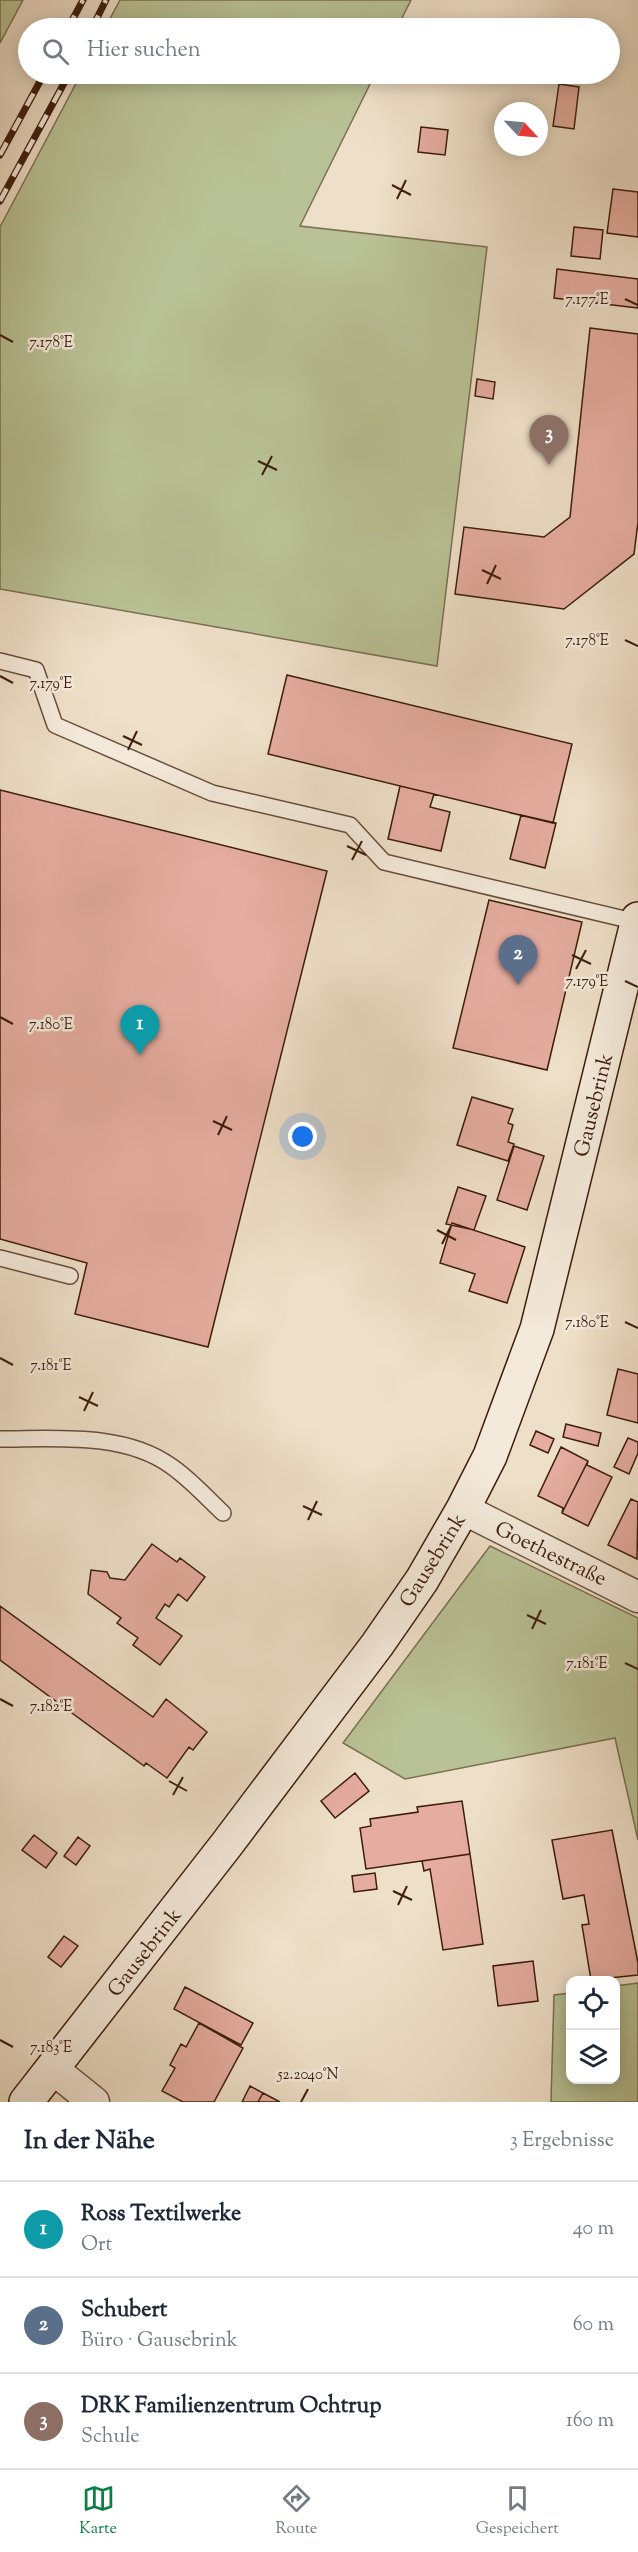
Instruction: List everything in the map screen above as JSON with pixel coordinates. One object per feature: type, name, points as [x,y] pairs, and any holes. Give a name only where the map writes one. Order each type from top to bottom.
[{"type":"main road","name":"Gausebrink","points":[[26,2102],[377,1645],[422,1580],[463,1509],[490,1456],[537,1329],[637,929]]},
{"type":"street","name":"Goethestraße","points":[[463,1509],[638,1597]]},
{"type":"street","points":[[53,2069],[94,2102]]},
{"type":"lane","points":[[0,662],[36,670],[55,724],[212,793],[350,825],[384,862],[637,929]]},
{"type":"lane","points":[[0,1258],[70,1276]]},
{"type":"lane","points":[[0,1439],[83,1439],[138,1449],[171,1465],[223,1513]]},
{"type":"green space","points":[[0,0],[23,0],[0,43]]},
{"type":"green space","points":[[120,0],[411,0],[402,18],[110,18]]},
{"type":"green space","points":[[76,84],[370,84],[300,226],[487,247],[437,666],[0,589],[0,227]]},
{"type":"green space","points":[[490,1546],[638,1618],[638,1840],[615,1738],[405,1779],[343,1743]]},
{"type":"green space","points":[[638,1983],[638,2102],[551,2102],[554,1995],[566,1994],[566,2084],[620,2084],[620,1985]]},
{"type":"building","points":[[559,84],[579,87],[574,129],[553,126]]},
{"type":"building","points":[[421,127],[448,130],[445,155],[418,152]]},
{"type":"building","points":[[613,189],[638,192],[638,237],[607,233]]},
{"type":"building","points":[[574,227],[603,230],[600,259],[571,256]]},
{"type":"building","points":[[557,269],[638,279],[638,308],[554,298]]},
{"type":"building","points":[[590,328],[638,334],[638,522],[634,554],[564,609],[455,594],[464,527],[544,537],[570,517]]},
{"type":"building","points":[[477,379],[495,382],[493,399],[475,396]]},
{"type":"building","points":[[287,675],[572,744],[553,823],[268,754]]},
{"type":"building","points":[[400,786],[434,794],[430,807],[450,812],[441,851],[388,839]]},
{"type":"building","points":[[0,790],[327,871],[208,1347],[75,1314],[87,1263],[0,1239]]},
{"type":"building","points":[[521,815],[556,823],[545,868],[510,859]]},
{"type":"building","points":[[489,900],[582,922],[547,1070],[453,1048]]},
{"type":"building","points":[[472,1097],[513,1109],[508,1123],[513,1125],[508,1142],[514,1144],[508,1161],[457,1145]]},
{"type":"building","points":[[514,1146],[544,1156],[527,1210],[497,1200]]},
{"type":"building","points":[[458,1187],[486,1196],[474,1230],[446,1224]]},
{"type":"building","points":[[452,1223],[525,1247],[507,1303],[469,1291],[475,1274],[440,1263]]},
{"type":"building","points":[[618,1369],[638,1374],[638,1423],[607,1415]]},
{"type":"building","points":[[566,1424],[601,1433],[598,1446],[563,1437]]},
{"type":"building","points":[[536,1431],[554,1439],[548,1453],[530,1445]]},
{"type":"building","points":[[628,1438],[638,1442],[638,1453],[629,1474],[614,1467]]},
{"type":"building","points":[[561,1447],[588,1461],[562,1513],[563,1508],[538,1496]]},
{"type":"building","points":[[588,1461],[587,1465],[612,1477],[588,1526],[562,1513]]},
{"type":"building","points":[[631,1499],[638,1502],[637,1559],[608,1545]]},
{"type":"building","points":[[152,1544],[177,1562],[180,1558],[205,1577],[187,1601],[178,1594],[169,1607],[165,1604],[156,1618],[182,1636],[160,1665],[133,1645],[138,1638],[117,1623],[121,1618],[88,1594],[91,1570],[107,1572],[110,1578],[125,1580]]},
{"type":"building","points":[[0,1606],[153,1717],[166,1699],[207,1732],[193,1750],[189,1747],[167,1778],[146,1763],[144,1766],[0,1660]]},
{"type":"building","points":[[355,1773],[369,1791],[335,1818],[321,1801]]},
{"type":"building","points":[[462,1801],[470,1854],[366,1869],[360,1828],[371,1826],[370,1819],[418,1812],[417,1807]]},
{"type":"building","points":[[612,1830],[638,1963],[638,1975],[590,1976],[582,1925],[589,1924],[584,1895],[563,1899],[552,1840]]},
{"type":"building","points":[[34,1835],[57,1853],[46,1868],[22,1850]]},
{"type":"building","points":[[78,1837],[90,1846],[76,1865],[64,1856]]},
{"type":"building","points":[[470,1854],[483,1944],[443,1950],[430,1869],[424,1871],[422,1861]]},
{"type":"building","points":[[375,1873],[377,1889],[354,1892],[352,1876]]},
{"type":"building","points":[[64,1936],[78,1946],[61,1967],[48,1957]]},
{"type":"building","points":[[533,1961],[538,2001],[498,2006],[493,1966]]},
{"type":"building","points":[[185,1987],[253,2023],[241,2045],[174,2009]]},
{"type":"building","points":[[199,2023],[243,2048],[214,2102],[183,2102],[162,2091],[175,2068],[170,2065],[181,2044],[186,2047]]},
{"type":"building","points":[[250,2086],[263,2093],[258,2102],[242,2102]]},
{"type":"building","points":[[263,2093],[280,2102],[258,2102]]},
{"type":"railway","points":[[73,18],[83,0]]},
{"type":"railway","points":[[97,18],[106,0]]},
{"type":"railway","points":[[0,155],[39,84]]},
{"type":"railway","points":[[0,201],[64,84]]},
{"type":"place","name":"DRK Familienzentrum Ochtrup","points":[[549,465]]},
{"type":"place","name":"Schubert","points":[[518,985]]},
{"type":"place","name":"Ross Textilwerke","points":[[140,1055]]}]
